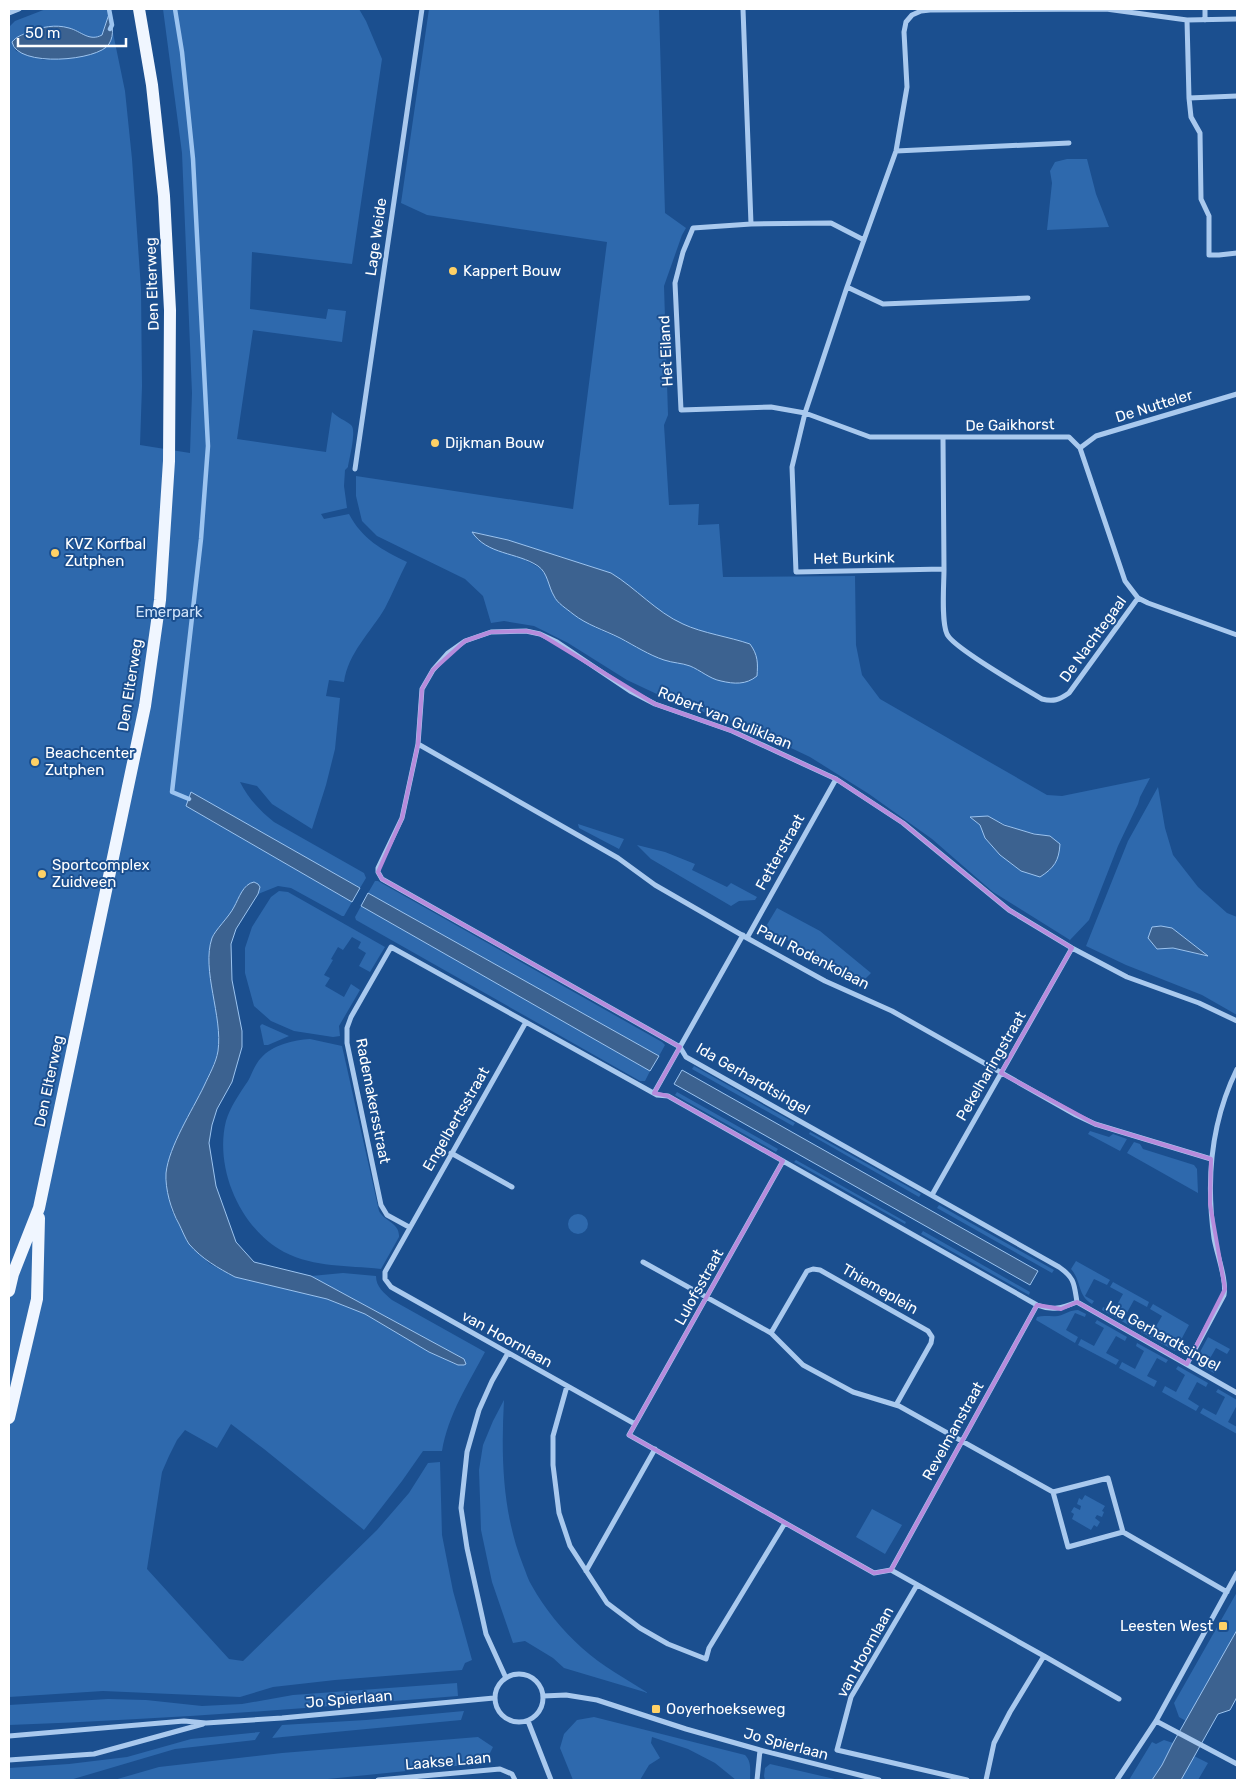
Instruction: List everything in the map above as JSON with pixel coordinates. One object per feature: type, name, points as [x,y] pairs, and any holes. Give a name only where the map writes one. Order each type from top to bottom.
[{"type":"main road","name":"Den Elterweg","points":[[9,1291],[13,1274],[39,1208],[145,706],[160,600],[169,461],[170,310],[164,196],[152,85],[139,9]]},
{"type":"main road","name":"Den Elterweg","points":[[9,1418],[36,1299],[39,1208]]},
{"type":"street","points":[[9,13],[19,9]]},
{"type":"street","name":"Lage Weide","points":[[355,469],[422,9]]},
{"type":"street","points":[[744,9],[751,224]]},
{"type":"street","points":[[908,9],[912,15]]},
{"type":"street","points":[[805,413],[847,287],[896,151],[907,87],[904,32],[906,22],[912,15],[930,10],[1106,9],[1188,20],[1237,19]]},
{"type":"street","points":[[1205,9],[1205,20]]},
{"type":"street","points":[[1188,20],[1189,98],[1191,117],[1200,133],[1201,199],[1209,216],[1209,255],[1237,252]]},
{"type":"street","points":[[1189,98],[1237,96]]},
{"type":"street","points":[[896,151],[1069,143]]},
{"type":"street","name":"Het Eiland","points":[[805,413],[771,407],[681,410],[675,283],[683,252],[693,228],[751,224],[831,223],[864,240]]},
{"type":"street","points":[[847,287],[884,304],[1028,298]]},
{"type":"street","name":"De Nutteler","points":[[1080,448],[1096,436],[1237,394]]},
{"type":"street","name":"De Gaikhorst","points":[[805,413],[870,437],[1058,436],[1069,437],[1080,448]]},
{"type":"street","name":"Het Burkink","points":[[805,413],[792,466],[796,572],[944,569]]},
{"type":"street","points":[[943,438],[944,569]]},
{"type":"street","points":[[1080,448],[1125,581],[1138,598],[1237,635]]},
{"type":"street","name":"De Nachtegaal","points":[[944,569],[944,623],[946,633],[962,648],[1034,694],[1050,702],[1061,699],[1069,693],[1138,598]]},
{"type":"street","name":"Robert van Guliklaan","points":[[378,872],[402,818],[418,744],[422,689],[433,670],[448,653],[465,640],[491,632],[526,631],[540,634],[557,642],[630,691],[655,704],[732,731],[836,779],[903,823],[1009,910],[1072,948],[1127,977],[1199,1003],[1237,1021]]},
{"type":"street","name":"Paul Rodenkolaan","points":[[418,744],[618,858],[655,885],[745,936],[825,981],[892,1011],[1076,1115],[1095,1124],[1211,1159]]},
{"type":"street","name":"Fetterstraat","points":[[654,1093],[836,779]]},
{"type":"street","name":"Ida Gerhardtsingel","points":[[378,872],[382,879],[680,1046],[686,1057],[1069,1274],[1074,1282],[1077,1302],[1237,1393]]},
{"type":"street","name":"Rademakersstraat","points":[[409,1227],[387,1215],[381,1205],[347,1043],[347,1028],[351,1016],[391,947],[526,1022]]},
{"type":"street","name":"Pekelharingstraat","points":[[932,1195],[1072,948]]},
{"type":"street","points":[[526,1022],[654,1093],[668,1096],[1037,1305],[1047,1309],[1061,1309],[1077,1302]]},
{"type":"street","name":"Engelbertsstraat","points":[[409,1227],[526,1022]]},
{"type":"street","points":[[1187,1364],[1222,1300],[1225,1289],[1217,1255],[1210,1204],[1211,1159],[1221,1114],[1237,1070]]},
{"type":"street","points":[[451,1153],[512,1187]]},
{"type":"street","name":"Lulofsstraat","points":[[635,1424],[783,1161]]},
{"type":"street","name":"van Hoornlaan","points":[[409,1227],[385,1272],[385,1279],[391,1287],[635,1424]]},
{"type":"street","points":[[643,1262],[772,1333],[803,1365],[853,1392],[896,1405],[1053,1492],[1108,1478],[1123,1532],[1227,1592]]},
{"type":"street","name":"Thiemeplein","points":[[772,1333],[807,1272],[813,1269],[820,1270],[928,1331],[932,1337],[931,1344],[896,1405]]},
{"type":"street","name":"Revelmanstraat","points":[[891,1570],[1037,1305]]},
{"type":"street","points":[[506,1678],[484,1625],[466,1548],[461,1508],[467,1452],[479,1410],[492,1381],[508,1354]]},
{"type":"street","points":[[567,1386],[553,1436],[553,1465],[559,1513],[570,1546],[586,1571],[608,1602],[640,1628],[668,1644],[706,1659],[709,1648],[785,1523]]},
{"type":"street","points":[[635,1424],[629,1434],[785,1523],[874,1573],[891,1570],[1119,1699]]},
{"type":"street","points":[[586,1571],[655,1449]]},
{"type":"street","points":[[1053,1492],[1068,1547],[1123,1532]]},
{"type":"street","points":[[1117,1780],[1156,1721],[1237,1573]]},
{"type":"street","name":"van Hoornlaan","points":[[918,1585],[851,1698],[837,1750],[966,1780]]},
{"type":"street","points":[[986,1780],[994,1743],[1010,1712],[1044,1656]]},
{"type":"street","points":[[515,1675],[525,1675],[534,1679],[540,1687],[543,1696],[539,1711],[528,1721],[518,1723],[501,1715],[496,1707],[494,1698],[500,1683],[506,1678],[515,1675]]},
{"type":"street","name":"Jo Spierlaan","points":[[543,1696],[566,1695],[597,1700],[686,1729],[760,1750],[879,1780]]},
{"type":"street","name":"Jo Spierlaan","points":[[9,1736],[184,1721],[206,1723],[282,1718],[494,1698]]},
{"type":"street","points":[[528,1721],[551,1780]]},
{"type":"street","points":[[1156,1721],[1237,1764]]},
{"type":"street","name":"Jo Spierlaan","points":[[9,1760],[94,1754],[206,1723]]},
{"type":"street","points":[[757,1780],[760,1750]]},
{"type":"street","name":"Laakse Laan","points":[[378,1780],[500,1769],[512,1774],[515,1780]]},
{"type":"highlighted area","points":[[526,631],[540,634],[655,704],[732,731],[836,779],[903,823],[1009,910],[1072,948],[1001,1073],[1095,1124],[1211,1159],[1210,1204],[1225,1289],[1187,1364],[1077,1302],[1061,1309],[1037,1305],[891,1570],[874,1573],[629,1435],[783,1161],[668,1096],[654,1093],[680,1047],[382,879],[378,872],[402,818],[418,744],[422,689],[433,670],[465,641],[491,632]]},
{"type":"green space","name":"Emerpark","points":[[46,9],[108,9],[109,14],[102,35],[97,37],[87,36],[73,29],[48,27],[25,33],[13,42],[16,51],[44,60],[110,43],[113,33],[125,91],[132,159],[141,289],[142,386],[140,445],[190,453],[192,393],[182,153],[163,9],[359,9],[382,59],[352,264],[252,252],[250,309],[326,319],[328,309],[346,311],[342,342],[253,330],[237,439],[326,452],[332,412],[349,423],[353,428],[353,432],[348,467],[345,470],[344,486],[347,508],[321,514],[324,519],[349,514],[366,537],[389,553],[407,562],[385,608],[355,652],[346,671],[344,682],[329,680],[326,696],[340,698],[335,749],[312,829],[272,804],[257,786],[240,782],[255,804],[274,822],[364,873],[366,878],[360,888],[197,796],[188,807],[352,902],[344,916],[342,916],[291,888],[278,886],[258,894],[260,887],[258,884],[254,882],[247,885],[227,920],[213,935],[209,954],[212,988],[218,1021],[218,1052],[209,1077],[175,1144],[166,1173],[171,1209],[188,1243],[210,1264],[235,1277],[327,1299],[365,1314],[429,1352],[457,1365],[464,1359],[311,1276],[343,1273],[376,1276],[379,1287],[392,1300],[485,1352],[454,1412],[442,1451],[423,1451],[364,1530],[231,1424],[217,1448],[185,1430],[177,1440],[162,1472],[147,1569],[229,1659],[243,1661],[377,1530],[409,1493],[428,1463],[440,1462],[442,1535],[453,1591],[472,1660],[465,1663],[462,1670],[273,1687],[240,1697],[103,1691],[9,1697],[9,27],[15,21]]},
{"type":"green space","points":[[429,9],[659,9],[665,213],[686,228],[664,286],[668,415],[664,425],[669,505],[699,504],[698,525],[719,524],[723,577],[855,576],[856,645],[862,675],[880,699],[1047,795],[1062,796],[1150,778],[1118,846],[1089,920],[1070,940],[993,892],[932,839],[869,794],[810,757],[738,723],[678,704],[627,680],[568,643],[534,626],[504,621],[491,623],[483,596],[465,579],[377,536],[362,521],[356,496],[356,476],[573,509],[607,242],[427,215],[401,203]],"holes":[[[473,532],[508,540],[611,573],[673,619],[699,630],[750,644],[719,681],[690,666],[664,660],[596,628],[574,615],[554,597],[547,577],[540,568]],[[988,816],[1018,829],[1050,836],[1021,871],[987,840],[980,825]]]},
{"type":"green space","points":[[1067,159],[1087,159],[1096,194],[1109,227],[1047,230],[1052,183],[1050,171],[1055,162]]},
{"type":"green space","points":[[1158,787],[1165,828],[1173,855],[1198,887],[1227,913],[1237,917],[1237,1015],[1202,995],[1126,965],[1086,946],[1128,841]],"holes":[[[1172,928],[1207,956],[1173,948],[1157,949]]]},
{"type":"green space","points":[[578,824],[624,839],[619,849],[579,828]]},
{"type":"green space","points":[[637,845],[665,852],[695,864],[692,870],[727,887],[731,883],[757,897],[755,900],[739,901],[731,906],[651,859]]},
{"type":"green space","points":[[375,881],[662,1042],[665,1045],[659,1056],[368,893]]},
{"type":"green space","points":[[279,891],[288,892],[385,947],[370,972],[359,966],[366,953],[358,948],[361,942],[352,937],[343,950],[338,947],[331,959],[333,960],[324,975],[330,978],[325,986],[344,997],[351,984],[360,990],[339,1026],[340,1036],[333,1037],[294,1031],[271,1021],[254,1006],[245,973],[245,948],[252,927],[271,897]]},
{"type":"green space","points":[[361,906],[650,1071],[645,1081],[640,1081],[356,920],[355,917]]},
{"type":"green space","points":[[777,908],[820,931],[871,973],[865,979],[845,971],[765,928]]},
{"type":"green space","points":[[262,1024],[289,1036],[264,1045],[260,1026]]},
{"type":"green space","points":[[310,1039],[342,1046],[379,1211],[399,1232],[399,1237],[381,1269],[308,1261],[284,1252],[255,1229],[234,1196],[228,1177],[223,1139],[226,1121],[257,1063],[266,1053],[277,1047],[290,1042]]},
{"type":"green space","points":[[694,1066],[795,1123],[793,1126],[692,1069]]},
{"type":"green space","points":[[677,1092],[778,1149],[776,1152],[675,1095]]},
{"type":"green space","points":[[1090,1131],[1109,1137],[1113,1134],[1127,1139],[1120,1151],[1088,1134]]},
{"type":"green space","points":[[810,1132],[921,1194],[919,1197],[809,1134]]},
{"type":"green space","points":[[1134,1142],[1140,1144],[1143,1149],[1194,1165],[1197,1169],[1198,1193],[1127,1153]]},
{"type":"green space","points":[[796,1160],[906,1222],[905,1224],[794,1162]]},
{"type":"green space","points":[[939,1205],[1054,1270],[1052,1273],[937,1208]]},
{"type":"green space","points":[[578,1214],[585,1217],[588,1224],[585,1231],[578,1234],[571,1231],[568,1224],[571,1217]]},
{"type":"green space","points":[[923,1231],[1030,1292],[1029,1295],[921,1234]]},
{"type":"green space","points":[[1076,1261],[1110,1280],[1107,1285],[1094,1279],[1085,1296],[1094,1301],[1092,1304],[1084,1297],[1071,1269]]},
{"type":"green space","points":[[1113,1282],[1149,1302],[1147,1307],[1134,1300],[1124,1318],[1134,1324],[1132,1327],[1102,1310],[1103,1307],[1113,1312],[1123,1294],[1110,1287]]},
{"type":"green space","points":[[1153,1304],[1189,1325],[1175,1351],[1141,1332],[1143,1328],[1152,1333],[1162,1316],[1150,1309]]},
{"type":"green space","points":[[1078,1310],[1086,1314],[1085,1317],[1075,1313],[1066,1330],[1078,1337],[1075,1343],[1036,1320],[1037,1317],[1058,1316]]},
{"type":"green space","points":[[1097,1320],[1127,1337],[1125,1341],[1116,1336],[1106,1353],[1119,1360],[1116,1365],[1078,1345],[1081,1339],[1094,1346],[1104,1328],[1095,1323]]},
{"type":"green space","points":[[1208,1337],[1230,1349],[1227,1354],[1216,1348],[1206,1365],[1215,1370],[1214,1373],[1205,1368],[1199,1361],[1200,1352]]},
{"type":"green space","points":[[1137,1343],[1168,1360],[1166,1363],[1157,1358],[1147,1376],[1157,1381],[1154,1387],[1119,1368],[1122,1362],[1135,1369],[1144,1351],[1136,1346]]},
{"type":"green space","points":[[1178,1366],[1208,1383],[1206,1387],[1197,1382],[1188,1399],[1199,1406],[1196,1411],[1162,1392],[1165,1386],[1176,1392],[1185,1375],[1176,1369]]},
{"type":"green space","points":[[1218,1389],[1237,1400],[1237,1405],[1228,1422],[1237,1427],[1237,1434],[1200,1413],[1203,1408],[1216,1415],[1225,1397],[1216,1392]]},
{"type":"green space","points":[[504,1400],[503,1462],[507,1504],[516,1545],[529,1581],[548,1611],[575,1641],[598,1661],[648,1693],[564,1668],[553,1658],[525,1641],[513,1643],[492,1582],[481,1530],[479,1470],[483,1445]]},
{"type":"green space","points":[[1085,1495],[1105,1506],[1102,1511],[1104,1512],[1102,1517],[1097,1515],[1095,1518],[1100,1522],[1097,1527],[1094,1525],[1091,1530],[1072,1519],[1074,1514],[1071,1512],[1074,1507],[1080,1510],[1081,1506],[1077,1504],[1079,1498],[1082,1500]]},
{"type":"green space","points":[[872,1509],[902,1525],[885,1554],[856,1537]]},
{"type":"green space","points":[[1237,1592],[1237,1630],[1186,1721],[1179,1717],[1174,1703]]},
{"type":"green space","points":[[457,1683],[458,1696],[177,1717],[9,1725],[9,1705],[108,1699],[146,1700],[202,1706],[242,1704],[293,1695]]},
{"type":"green space","points":[[464,1711],[461,1720],[272,1738],[282,1725]]},
{"type":"green space","points":[[594,1717],[745,1755],[750,1764],[750,1780],[736,1780],[715,1763],[688,1749],[652,1737],[651,1743],[660,1758],[649,1765],[640,1780],[573,1780],[560,1748],[564,1734],[577,1720]]},
{"type":"green space","points":[[260,1732],[255,1740],[175,1749],[70,1780],[9,1780],[9,1768],[69,1764],[127,1757],[191,1739]]},
{"type":"green space","points":[[478,1737],[493,1747],[485,1763],[318,1780],[114,1780],[159,1767],[282,1753]]},
{"type":"green space","points":[[1164,1740],[1173,1743],[1152,1780],[1129,1780],[1152,1742],[1156,1744]]},
{"type":"green space","points":[[1194,1756],[1208,1763],[1198,1780],[1181,1780]]},
{"type":"green space","points":[[770,1764],[839,1780],[765,1780],[765,1768]]},
{"type":"shaded area","points":[[109,14],[112,29],[111,40],[102,50],[90,55],[75,58],[42,59],[28,56],[17,50],[12,42],[29,32],[54,26],[73,29],[89,37],[97,37],[102,35]]},
{"type":"shaded area","points":[[472,532],[508,540],[611,573],[673,619],[699,630],[750,644],[757,659],[757,676],[749,681],[731,683],[717,680],[690,666],[653,656],[578,618],[555,599],[544,572],[538,566],[530,561],[486,545]]},
{"type":"shaded area","points":[[191,792],[360,888],[352,902],[186,806]]},
{"type":"shaded area","points":[[988,816],[1004,825],[1034,834],[1050,836],[1060,844],[1057,860],[1052,867],[1040,877],[1021,871],[1000,855],[985,838],[980,825],[970,817]]},
{"type":"shaded area","points":[[254,882],[260,887],[258,894],[236,929],[231,944],[232,980],[242,1031],[242,1047],[232,1082],[217,1109],[209,1143],[216,1186],[236,1242],[254,1262],[311,1276],[464,1359],[466,1364],[464,1365],[458,1365],[429,1352],[365,1314],[327,1299],[235,1277],[210,1263],[189,1244],[173,1212],[166,1186],[168,1163],[176,1140],[204,1086],[218,1051],[218,1023],[209,964],[212,938],[232,911],[244,888]]},
{"type":"shaded area","points":[[368,893],[659,1056],[650,1071],[361,906]]},
{"type":"shaded area","points":[[1152,927],[1172,928],[1208,956],[1173,948],[1157,949],[1148,938]]},
{"type":"shaded area","points":[[682,1070],[1038,1271],[1030,1285],[674,1084]]},
{"type":"shaded area","points":[[1237,1630],[1237,1697],[1230,1710],[1218,1714],[1181,1780],[1152,1780],[1162,1765]]},
{"type":"waterway","points":[[109,9],[112,25],[110,29]]},
{"type":"waterway","points":[[175,9],[182,52],[193,159],[208,446],[201,539],[172,792],[189,799]]},
{"type":"place","name":"Kappert Bouw","points":[[453,271]]},
{"type":"place","name":"Dijkman Bouw","points":[[435,443]]},
{"type":"place","name":"KVZ Korfbal Zutphen","points":[[55,553]]},
{"type":"place","name":"Beachcenter Zutphen","points":[[35,762]]},
{"type":"place","name":"Sportcomplex Zuidveen","points":[[42,874]]},
{"type":"place","name":"Leesten West","points":[[1223,1626]]},
{"type":"place","name":"Ooyerhoekseweg","points":[[656,1709]]}]
